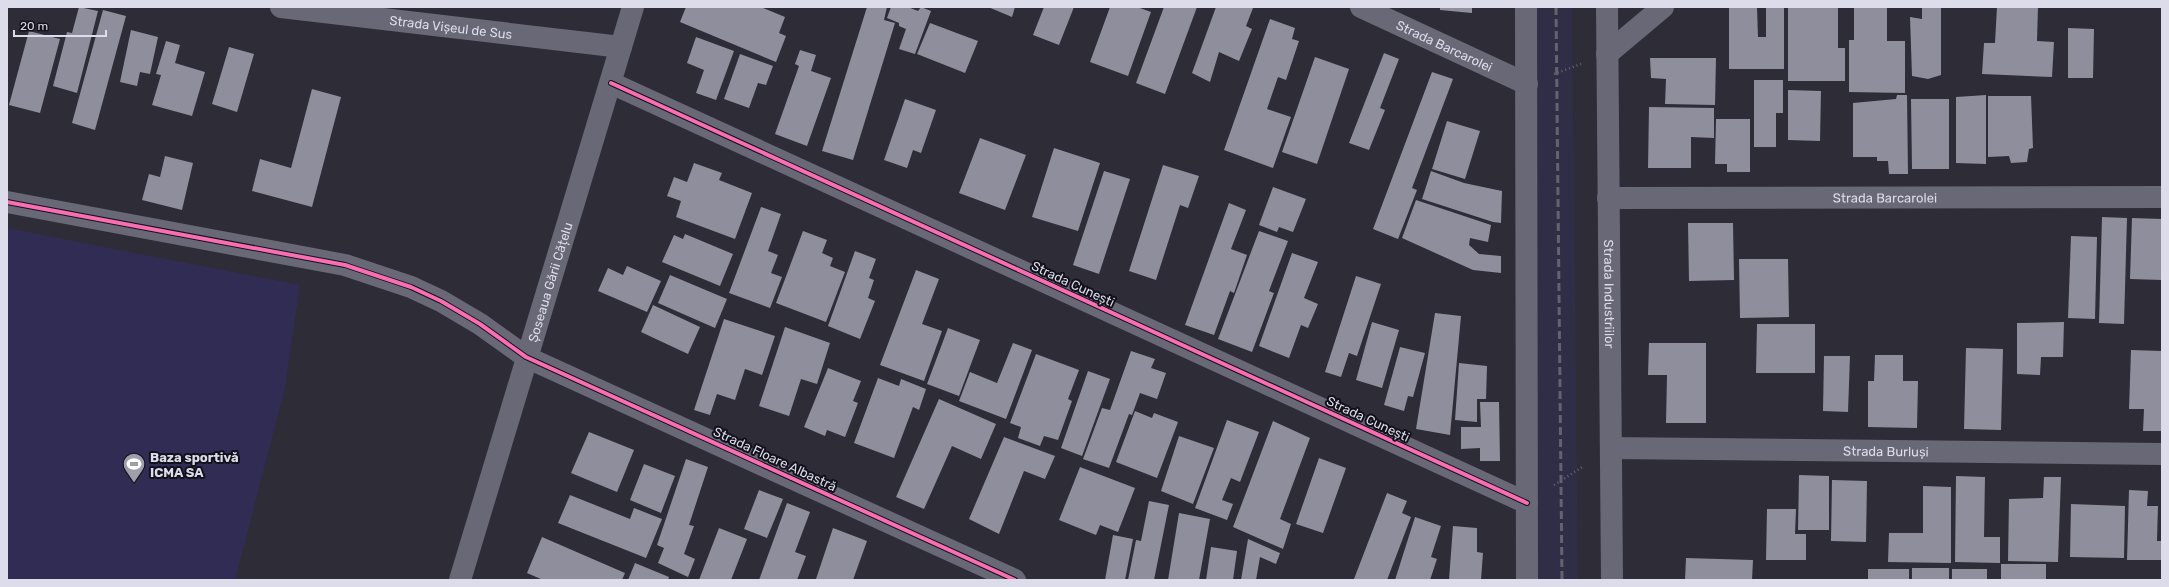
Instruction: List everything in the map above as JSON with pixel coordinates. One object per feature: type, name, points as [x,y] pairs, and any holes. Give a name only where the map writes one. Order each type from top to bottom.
[{"type":"street","name":"Strada Vișeul de Sus","points":[[282,7],[621,48]]},
{"type":"street","name":"Șoseaua Gării Cățelu","points":[[460,580],[526,357],[633,7]]},
{"type":"street","name":"Strada Barcarolei","points":[[1361,7],[1527,84]]},
{"type":"street","points":[[1526,7],[1527,580]]},
{"type":"street","name":"Strada Industriilor","points":[[1607,7],[1612,580]]},
{"type":"street","points":[[1607,54],[1663,7]]},
{"type":"street","name":"Strada Cunești","points":[[611,83],[1527,503]]},
{"type":"street","name":"Strada Barcarolei","points":[[1608,198],[2162,197]]},
{"type":"street","name":"Strada Floare Albastră","points":[[7,202],[345,265],[411,287],[441,301],[480,324],[526,357],[1015,580]]},
{"type":"street","name":"Strada Burluși","points":[[1610,448],[2162,454]]},
{"type":"path","points":[[1527,84],[1607,54]]},
{"type":"path","points":[[1527,503],[1610,448]]},
{"type":"shaded area","points":[[1532,7],[1572,7],[1578,580],[1534,580]]},
{"type":"shaded area","name":"Baza sportivă ICMA SA","points":[[7,228],[300,285],[285,388],[235,580],[7,580]]},
{"type":"building","points":[[79,7],[98,11],[77,93],[53,86],[67,32],[72,33]]},
{"type":"building","points":[[686,7],[761,7],[785,17],[779,33],[786,36],[776,62],[680,22]]},
{"type":"building","points":[[867,7],[887,7],[884,20],[895,23],[853,160],[822,151]]},
{"type":"building","points":[[891,7],[908,7],[918,11],[921,7],[931,11],[915,54],[899,49],[906,29],[899,26],[899,23],[887,18]]},
{"type":"building","points":[[988,7],[1015,7],[1012,17]]},
{"type":"building","points":[[1044,7],[1074,7],[1059,45],[1033,35]]},
{"type":"building","points":[[1110,7],[1137,7],[1151,12],[1128,76],[1090,62]]},
{"type":"building","points":[[1164,7],[1197,7],[1165,94],[1136,83]]},
{"type":"building","points":[[1216,7],[1253,8],[1246,26],[1252,29],[1239,61],[1219,52],[1210,82],[1192,73]]},
{"type":"building","points":[[1440,7],[1472,7],[1472,13],[1440,10]]},
{"type":"building","points":[[1729,7],[1757,7],[1758,37],[1766,37],[1766,7],[1784,7],[1784,69],[1729,69]]},
{"type":"building","points":[[1788,7],[1838,7],[1838,48],[1845,48],[1845,81],[1788,81]]},
{"type":"building","points":[[1854,7],[1887,7],[1887,41],[1905,41],[1905,93],[1849,92],[1849,40],[1854,40]]},
{"type":"building","points":[[1922,7],[1941,7],[1941,75],[1928,79],[1912,76],[1910,17],[1922,19]]},
{"type":"building","points":[[1997,7],[2038,7],[2037,41],[2054,42],[2052,77],[1982,74],[1984,43],[1995,43]]},
{"type":"building","points":[[103,10],[126,16],[95,130],[72,123]]},
{"type":"building","points":[[1270,19],[1295,28],[1292,39],[1299,41],[1286,80],[1278,77],[1267,109],[1291,117],[1273,168],[1224,150]]},
{"type":"building","points":[[930,23],[978,41],[965,73],[917,54]]},
{"type":"building","points":[[2068,28],[2094,29],[2093,78],[2068,78]]},
{"type":"building","points":[[131,30],[158,37],[150,74],[140,72],[137,86],[120,82]]},
{"type":"building","points":[[29,31],[60,39],[40,113],[9,105]]},
{"type":"building","points":[[696,37],[734,51],[716,100],[696,93],[704,70],[687,63]]},
{"type":"building","points":[[166,41],[180,45],[175,63],[205,72],[192,116],[152,105],[161,75],[156,74]]},
{"type":"building","points":[[229,47],[254,54],[237,112],[212,104]]},
{"type":"building","points":[[800,50],[816,55],[811,71],[831,78],[807,146],[775,134],[799,66],[795,64]]},
{"type":"building","points":[[1384,53],[1399,59],[1380,108],[1385,110],[1369,150],[1349,143]]},
{"type":"building","points":[[740,54],[773,66],[766,85],[758,83],[749,108],[724,99]]},
{"type":"building","points":[[1315,57],[1349,69],[1317,164],[1282,152]]},
{"type":"building","points":[[1650,58],[1716,58],[1715,105],[1665,104],[1666,79],[1651,78]]},
{"type":"building","points":[[1432,72],[1453,79],[1412,188],[1417,190],[1398,239],[1373,229]]},
{"type":"building","points":[[1754,80],[1783,80],[1783,113],[1776,113],[1776,147],[1754,147]]},
{"type":"building","points":[[312,89],[341,97],[312,207],[252,191],[260,159],[291,168]]},
{"type":"building","points":[[1788,90],[1821,91],[1820,141],[1788,140]]},
{"type":"building","points":[[1897,95],[1907,95],[1908,174],[1889,174],[1888,161],[1877,161],[1877,157],[1853,157],[1853,103],[1896,99]]},
{"type":"building","points":[[1986,95],[1986,164],[1956,163],[1956,97]]},
{"type":"building","points":[[1988,96],[2031,96],[2033,148],[2029,149],[2027,162],[2011,163],[2009,156],[1988,157]]},
{"type":"building","points":[[905,99],[936,110],[921,153],[913,150],[907,168],[884,160]]},
{"type":"building","points":[[1911,99],[1949,99],[1949,169],[1912,169]]},
{"type":"building","points":[[1649,107],[1714,108],[1714,138],[1691,137],[1691,168],[1648,168]]},
{"type":"building","points":[[1716,119],[1750,119],[1750,172],[1727,172],[1727,164],[1715,164]]},
{"type":"building","points":[[1447,121],[1480,131],[1465,179],[1432,169]]},
{"type":"building","points":[[980,138],[1026,155],[1005,210],[959,193]]},
{"type":"building","points":[[1054,148],[1100,163],[1078,231],[1032,217]]},
{"type":"building","points":[[165,156],[193,163],[182,210],[142,200],[149,174],[160,177]]},
{"type":"building","points":[[694,163],[722,173],[719,180],[752,193],[735,239],[676,217],[681,201],[667,196],[674,177],[687,182]]},
{"type":"building","points":[[1163,165],[1199,176],[1188,208],[1180,205],[1156,280],[1129,271]]},
{"type":"building","points":[[1104,171],[1130,179],[1099,274],[1073,265]]},
{"type":"building","points":[[1431,171],[1464,183],[1502,191],[1501,223],[1493,222],[1422,199]]},
{"type":"building","points":[[1273,187],[1306,199],[1293,232],[1279,227],[1277,232],[1259,225]]},
{"type":"building","points":[[1416,200],[1491,225],[1488,242],[1470,238],[1469,245],[1479,254],[1501,256],[1501,273],[1473,270],[1402,238]]},
{"type":"building","points":[[1229,203],[1246,210],[1231,249],[1247,255],[1234,293],[1230,291],[1214,335],[1185,325]]},
{"type":"building","points":[[761,207],[781,214],[768,251],[778,255],[771,273],[782,277],[770,308],[729,293]]},
{"type":"building","points":[[2102,217],[2127,218],[2124,324],[2099,323]]},
{"type":"building","points":[[2132,218],[2162,219],[2162,280],[2130,279]]},
{"type":"building","points":[[1688,223],[1733,223],[1734,280],[1689,281]]},
{"type":"building","points":[[803,231],[827,240],[822,253],[833,258],[830,266],[845,272],[826,322],[776,303]]},
{"type":"building","points":[[1259,231],[1288,241],[1269,291],[1274,293],[1252,352],[1218,339]]},
{"type":"building","points":[[685,234],[733,254],[720,286],[662,262],[674,235],[683,239]]},
{"type":"building","points":[[2071,236],[2097,237],[2095,319],[2068,318]]},
{"type":"building","points":[[855,251],[876,259],[869,278],[874,280],[868,298],[875,301],[860,339],[828,326]]},
{"type":"building","points":[[1292,253],[1318,262],[1304,298],[1318,304],[1308,328],[1301,325],[1289,358],[1259,346]]},
{"type":"building","points":[[1739,259],[1788,259],[1789,317],[1740,318]]},
{"type":"building","points":[[627,266],[661,281],[647,312],[598,291],[608,268],[623,275]]},
{"type":"building","points":[[916,270],[939,279],[922,324],[942,331],[924,381],[880,365]]},
{"type":"building","points":[[670,275],[727,299],[715,328],[658,303]]},
{"type":"building","points":[[1356,276],[1381,284],[1357,356],[1349,353],[1341,377],[1325,372]]},
{"type":"building","points":[[653,305],[700,327],[688,354],[641,332]]},
{"type":"building","points":[[1435,313],[1461,316],[1450,435],[1416,429]]},
{"type":"building","points":[[724,319],[775,336],[762,375],[745,369],[735,400],[717,394],[710,415],[694,410]]},
{"type":"building","points":[[1372,322],[1399,330],[1382,388],[1356,380]]},
{"type":"building","points":[[2064,322],[2063,357],[2041,357],[2040,375],[2017,374],[2017,323]]},
{"type":"building","points":[[1757,324],[1815,324],[1815,373],[1756,373]]},
{"type":"building","points":[[785,327],[830,343],[817,384],[801,379],[789,416],[759,406]]},
{"type":"building","points":[[948,328],[980,340],[959,396],[927,384]]},
{"type":"building","points":[[1013,343],[1032,350],[1006,419],[959,401],[970,372],[997,383]]},
{"type":"building","points":[[1649,343],[1706,343],[1706,423],[1666,423],[1667,375],[1648,375]]},
{"type":"building","points":[[1400,347],[1425,353],[1413,397],[1408,396],[1404,411],[1384,405]]},
{"type":"building","points":[[1966,348],[2003,349],[2001,430],[1964,429]]},
{"type":"building","points":[[2131,350],[2162,351],[2162,431],[2143,431],[2144,409],[2129,409]]},
{"type":"building","points":[[1131,351],[1155,359],[1151,368],[1166,373],[1157,399],[1140,393],[1132,415],[1129,414],[1109,468],[1083,459],[1102,408],[1110,410]]},
{"type":"building","points":[[1036,354],[1079,370],[1068,399],[1072,401],[1058,440],[1044,436],[1040,446],[1018,438],[1021,427],[1010,423]]},
{"type":"building","points":[[1875,355],[1903,355],[1903,381],[1918,381],[1917,428],[1868,427],[1868,381],[1874,381]]},
{"type":"building","points":[[1824,356],[1850,356],[1848,412],[1823,411]]},
{"type":"building","points":[[1459,363],[1487,366],[1486,399],[1477,399],[1477,422],[1455,420]]},
{"type":"building","points":[[828,368],[861,381],[853,401],[858,403],[845,437],[827,430],[825,436],[804,427]]},
{"type":"building","points":[[1088,371],[1110,379],[1082,456],[1061,448]]},
{"type":"building","points":[[878,378],[899,386],[901,379],[926,389],[919,410],[913,407],[894,458],[854,443]]},
{"type":"building","points":[[939,399],[996,424],[981,459],[952,446],[924,509],[896,497]]},
{"type":"building","points":[[1480,402],[1499,402],[1500,461],[1480,461],[1480,448],[1461,449],[1461,427],[1481,427]]},
{"type":"building","points":[[1135,411],[1152,418],[1154,413],[1178,422],[1157,478],[1116,462]]},
{"type":"building","points":[[1227,420],[1259,432],[1240,482],[1231,478],[1222,500],[1233,504],[1227,520],[1195,508]]},
{"type":"building","points":[[1273,421],[1310,438],[1280,519],[1291,524],[1283,549],[1233,527]]},
{"type":"building","points":[[589,432],[634,450],[617,492],[571,473]]},
{"type":"building","points":[[1179,436],[1214,448],[1193,504],[1161,491]]},
{"type":"building","points":[[1004,437],[1055,456],[1045,479],[1024,471],[999,534],[969,519]]},
{"type":"building","points":[[1319,458],[1346,468],[1323,533],[1296,524]]},
{"type":"building","points":[[686,459],[708,467],[689,525],[694,526],[684,554],[695,559],[688,577],[658,563],[664,548],[657,545]]},
{"type":"building","points":[[644,464],[675,476],[661,513],[630,500]]},
{"type":"building","points":[[1080,467],[1135,488],[1118,532],[1100,525],[1096,535],[1059,520]]},
{"type":"building","points":[[1799,475],[1829,476],[1829,530],[1798,530]]},
{"type":"building","points":[[1956,476],[1985,477],[1984,537],[2000,537],[2000,563],[1955,562]]},
{"type":"building","points":[[2044,477],[2061,477],[2058,562],[2008,561],[2009,499],[2043,498]]},
{"type":"building","points":[[1832,480],[1867,481],[1866,542],[1831,541]]},
{"type":"building","points":[[1923,486],[1951,487],[1951,563],[1888,562],[1889,533],[1923,533]]},
{"type":"building","points":[[759,490],[783,499],[767,538],[744,529]]},
{"type":"building","points":[[2129,490],[2148,491],[2147,506],[2158,506],[2157,541],[2162,541],[2162,560],[2127,560]]},
{"type":"building","points":[[1387,493],[1407,501],[1402,513],[1411,517],[1387,580],[1356,580],[1354,579]]},
{"type":"building","points":[[570,495],[630,519],[634,508],[662,519],[646,558],[558,523]]},
{"type":"building","points":[[1149,501],[1169,505],[1154,580],[1128,580],[1136,540],[1141,541]]},
{"type":"building","points":[[787,503],[810,512],[795,552],[806,556],[797,580],[759,580]]},
{"type":"building","points":[[2071,504],[2125,506],[2124,558],[2070,557]]},
{"type":"building","points":[[1767,509],[1796,509],[1795,534],[1806,534],[1806,560],[1766,560]]},
{"type":"building","points":[[1179,513],[1210,519],[1199,580],[1168,580]]},
{"type":"building","points":[[1415,517],[1441,526],[1431,557],[1437,559],[1430,580],[1395,580]]},
{"type":"building","points":[[1453,526],[1477,528],[1477,552],[1483,553],[1481,580],[1449,580]]},
{"type":"building","points":[[719,528],[747,539],[731,580],[699,580]]},
{"type":"building","points":[[833,528],[867,541],[853,580],[816,579]]},
{"type":"building","points":[[1113,535],[1133,539],[1125,580],[1105,580]]},
{"type":"building","points":[[542,537],[625,573],[622,580],[543,580],[527,573]]},
{"type":"building","points":[[1248,539],[1280,553],[1276,564],[1260,557],[1256,580],[1241,580]]},
{"type":"building","points":[[1211,547],[1237,551],[1233,580],[1206,580]]},
{"type":"building","points":[[1686,558],[1753,560],[1752,580],[1685,580]]},
{"type":"building","points":[[635,563],[669,577],[668,580],[628,580]]},
{"type":"building","points":[[2001,564],[2046,564],[2046,580],[2001,580]]},
{"type":"building","points":[[1912,568],[1949,568],[1949,580],[1912,580]]},
{"type":"building","points":[[1868,569],[1909,569],[1909,580],[1868,580]]},
{"type":"building","points":[[1952,569],[1987,569],[1987,580],[1952,580]]},
{"type":"railway","points":[[1556,7],[1562,580]]},
{"type":"cycle path","points":[[611,83],[1527,503]]},
{"type":"cycle path","points":[[7,202],[345,265],[411,287],[441,301],[480,324],[526,357],[1015,580]]},
{"type":"place","name":"Baza sportivă ICMA SA","points":[[134,484]]}]
